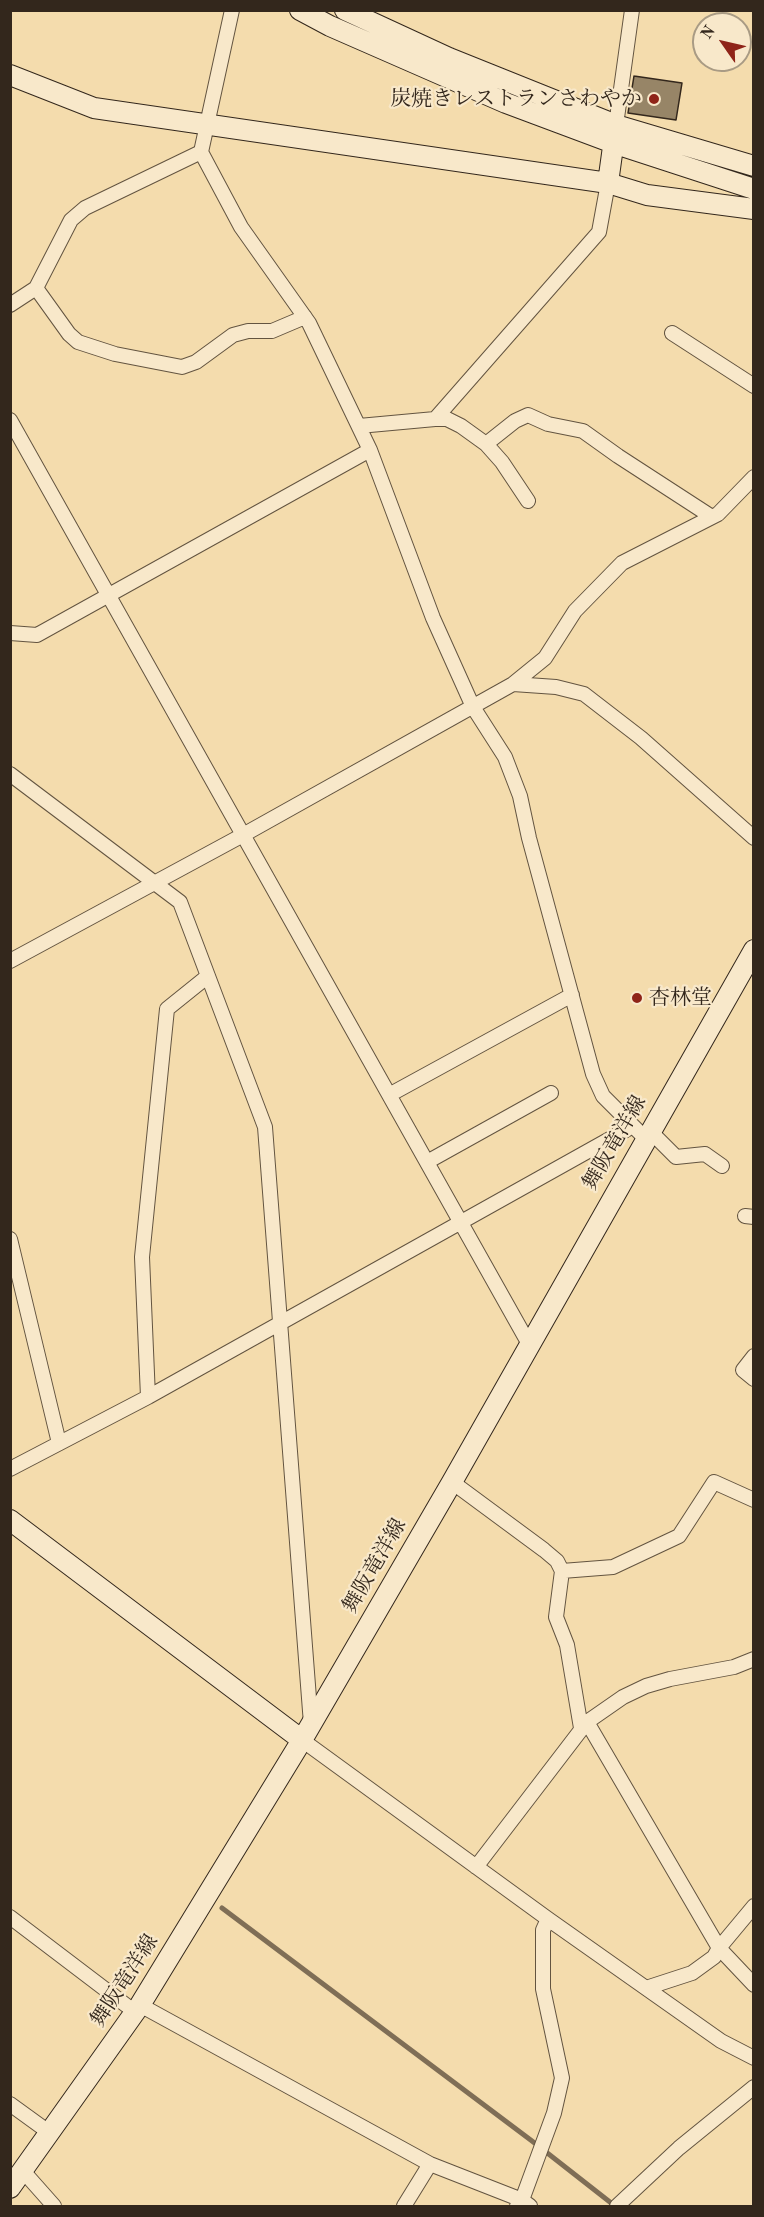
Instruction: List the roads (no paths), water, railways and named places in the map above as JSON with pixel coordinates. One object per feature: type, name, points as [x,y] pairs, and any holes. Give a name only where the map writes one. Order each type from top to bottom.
[{"type":"street","points":[[232,10],[201,152],[241,227],[305,317],[370,450],[433,618],[473,707],[505,757],[520,796],[529,838],[593,1074],[603,1096],[643,1132],[676,1157],[705,1154],[722,1166]]},
{"type":"street","points":[[300,10],[330,26],[506,103],[615,134],[753,166]]},
{"type":"street","points":[[345,10],[615,134],[753,189]]},
{"type":"street","points":[[435,419],[599,232],[632,10]]},
{"type":"street","points":[[10,75],[94,108],[608,183],[647,195],[753,209]]},
{"type":"street","points":[[10,305],[36,288],[71,220],[86,208],[201,152]]},
{"type":"street","points":[[36,288],[69,334],[78,342],[115,354],[182,367],[196,362],[233,335],[248,331],[272,331],[305,317]]},
{"type":"street","points":[[672,333],[753,387]]},
{"type":"street","points":[[486,444],[514,421],[528,415],[548,424],[583,431],[712,517]]},
{"type":"street","points":[[359,426],[447,419],[486,444],[502,462],[528,501]]},
{"type":"street","points":[[10,420],[529,1344]]},
{"type":"street","points":[[10,633],[37,635],[370,450]]},
{"type":"street","points":[[10,961],[243,835],[513,684],[545,658],[575,611],[622,563],[718,514],[753,477]]},
{"type":"street","points":[[513,684],[556,687],[584,694],[641,738],[753,838]]},
{"type":"street","points":[[10,774],[153,884],[180,902],[265,1127],[307,1732]]},
{"type":"street","name":"舞阪竜洋線","points":[[10,2188],[137,2008],[307,1732],[452,1482],[643,1132],[753,950]]},
{"type":"street","points":[[148,1397],[142,1257],[167,1008],[208,976]]},
{"type":"street","points":[[389,1095],[572,996]]},
{"type":"street","points":[[427,1162],[551,1093]]},
{"type":"street","points":[[10,1469],[148,1397],[460,1222],[643,1132]]},
{"type":"street","points":[[10,1239],[59,1443]]},
{"type":"street","points":[[753,1356],[743,1370],[753,1379]]},
{"type":"street","points":[[452,1482],[557,1561],[562,1571],[556,1617],[567,1645],[584,1725],[719,1947],[753,1985]]},
{"type":"street","points":[[562,1571],[613,1568],[679,1536],[714,1482],[753,1500]]},
{"type":"street","points":[[10,1520],[307,1732],[476,1867],[722,2041],[753,2058]]},
{"type":"street","points":[[476,1867],[584,1725],[623,1696],[646,1686],[734,1667],[753,1659]]},
{"type":"street","points":[[646,1988],[692,1973],[714,1957],[719,1947],[753,1906]]},
{"type":"street","points":[[10,1917],[137,2008],[430,2164],[523,2204],[554,2113],[562,2078],[543,1989],[543,1930],[548,1919]]},
{"type":"street","points":[[617,2206],[680,2148],[753,2087]]},
{"type":"street","points":[[10,2104],[50,2133]]},
{"type":"street","points":[[404,2206],[430,2164]]},
{"type":"street","points":[[23,2171],[54,2206]]},
{"type":"waterway","points":[[222,1908],[615,2206]]},
{"type":"place","name":"炭焼きレストランさわやか","points":[[654,99]]},
{"type":"place","name":"杏林堂","points":[[637,998]]}]
